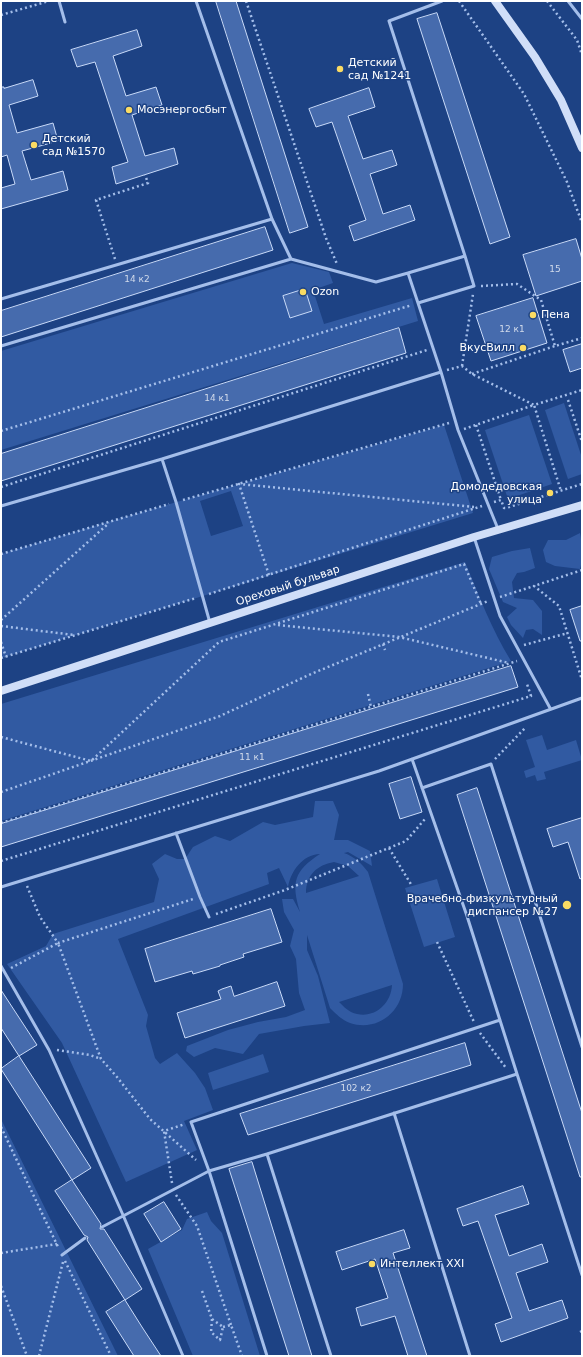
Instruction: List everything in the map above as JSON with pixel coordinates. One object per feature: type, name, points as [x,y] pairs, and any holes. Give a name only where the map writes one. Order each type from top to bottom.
[{"type":"main road","points":[[495,1],[550,82],[564,107],[582,148]]},
{"type":"main road","name":"Ореховый бульвар","points":[[1,691],[474,536],[582,505]]},
{"type":"lane","points":[[59,1],[65,22]]},
{"type":"lane","points":[[196,1],[272,219],[292,259]]},
{"type":"lane","points":[[418,303],[474,286],[389,21],[442,1]]},
{"type":"lane","points":[[568,1],[582,19]]},
{"type":"lane","points":[[1,299],[272,219]]},
{"type":"lane","points":[[1,346],[292,259],[376,282],[465,256]]},
{"type":"lane","points":[[408,273],[441,372],[458,430],[498,529]]},
{"type":"lane","points":[[1,506],[162,459],[441,372]]},
{"type":"lane","points":[[162,459],[176,502],[210,623]]},
{"type":"lane","points":[[474,536],[500,616],[550,708]]},
{"type":"lane","points":[[1,886],[379,771],[550,708],[582,698]]},
{"type":"lane","points":[[412,759],[467,916],[582,1275]]},
{"type":"lane","points":[[422,788],[490,764],[582,1047]]},
{"type":"lane","points":[[283,800],[285,805]]},
{"type":"lane","points":[[176,833],[209,917]]},
{"type":"lane","points":[[144,843],[146,848]]},
{"type":"lane","points":[[1,966],[49,1049],[123,1215],[183,1356]]},
{"type":"lane","points":[[267,1356],[209,1171],[191,1122],[500,1020]]},
{"type":"lane","points":[[102,1227],[209,1171],[267,1154],[517,1074]]},
{"type":"lane","points":[[394,1114],[470,1356]]},
{"type":"lane","points":[[267,1154],[331,1356]]},
{"type":"lane","points":[[62,1255],[85,1238]]},
{"type":"path","points":[[1,15],[49,1]]},
{"type":"path","points":[[246,1],[326,238],[340,272]]},
{"type":"path","points":[[459,1],[524,94],[567,182],[582,224]]},
{"type":"path","points":[[547,1],[577,40],[582,55]]},
{"type":"path","points":[[117,265],[96,200],[148,183],[145,175]]},
{"type":"path","points":[[462,366],[474,286],[517,284],[541,300],[555,346]]},
{"type":"path","points":[[1,431],[418,303]]},
{"type":"path","points":[[472,374],[582,338]]},
{"type":"path","points":[[1,487],[433,348]]},
{"type":"path","points":[[441,372],[462,366]]},
{"type":"path","points":[[462,366],[472,374],[534,405],[561,491]]},
{"type":"path","points":[[458,430],[582,390]]},
{"type":"path","points":[[568,400],[582,442]]},
{"type":"path","points":[[1,554],[455,421]]},
{"type":"path","points":[[476,425],[504,508],[582,484]]},
{"type":"path","points":[[239,484],[477,507]]},
{"type":"path","points":[[239,484],[269,575]]},
{"type":"path","points":[[1,658],[203,596],[501,500]]},
{"type":"path","points":[[1,620],[111,521]]},
{"type":"path","points":[[91,761],[219,642],[464,564],[481,604]]},
{"type":"path","points":[[1,792],[220,716],[311,674],[481,604],[582,570]]},
{"type":"path","points":[[534,586],[559,606],[582,680]]},
{"type":"path","points":[[275,625],[399,638],[510,663]]},
{"type":"path","points":[[1,626],[76,635]]},
{"type":"path","points":[[517,647],[568,633]]},
{"type":"path","points":[[1,642],[6,657]]},
{"type":"path","points":[[383,644],[385,650]]},
{"type":"path","points":[[1,823],[523,659]]},
{"type":"path","points":[[1,861],[531,696],[527,682]]},
{"type":"path","points":[[368,694],[371,707]]},
{"type":"path","points":[[490,764],[541,712]]},
{"type":"path","points":[[1,737],[91,761]]},
{"type":"path","points":[[209,917],[285,890],[406,841],[431,813]]},
{"type":"path","points":[[390,848],[412,886]]},
{"type":"path","points":[[24,879],[40,916],[58,943],[101,1058],[150,1119],[209,1171]]},
{"type":"path","points":[[4,972],[58,943],[200,897]]},
{"type":"path","points":[[437,942],[476,1028],[512,1076]]},
{"type":"path","points":[[49,1049],[101,1058]]},
{"type":"path","points":[[164,1131],[191,1122]]},
{"type":"path","points":[[1,1127],[62,1255]]},
{"type":"path","points":[[164,1131],[173,1190],[197,1226],[242,1356]]},
{"type":"path","points":[[1,1253],[56,1244]]},
{"type":"path","points":[[39,1356],[64,1259],[111,1356]]},
{"type":"path","points":[[1,1286],[27,1356]]},
{"type":"path","points":[[202,1291],[212,1319],[211,1332],[220,1340],[223,1327]]},
{"type":"path","points":[[212,1319],[223,1327]]},
{"type":"path","points":[[223,1327],[231,1325]]},
{"type":"shaded area","points":[[292,263],[329,272],[333,283],[313,290],[324,324],[412,298],[418,321],[1,450],[1,351]]},
{"type":"shaded area","points":[[564,403],[582,458],[582,474],[568,479],[545,410]]},
{"type":"shaded area","points":[[529,415],[552,484],[508,499],[485,430]]},
{"type":"shaded area","points":[[444,425],[473,513],[1,658],[1,554]],"holes":[[[231,491],[243,526],[211,536],[200,501]]]},
{"type":"shaded area","points":[[580,533],[582,562],[580,569],[555,566],[546,562],[543,550],[548,540],[566,540]]},
{"type":"shaded area","points":[[530,548],[535,568],[517,573],[512,582],[514,598],[533,600],[542,611],[542,635],[533,629],[526,630],[523,638],[511,625],[507,617],[517,608],[503,602],[489,569],[492,557],[512,551]]},
{"type":"shaded area","points":[[465,562],[492,625],[511,661],[1,821],[1,704]]},
{"type":"shaded area","points":[[542,735],[547,750],[576,740],[582,760],[544,772],[546,779],[537,781],[535,775],[526,778],[524,771],[535,767],[526,740]]},
{"type":"shaded area","points":[[315,801],[333,801],[339,815],[334,840],[348,840],[370,851],[372,866],[348,852],[344,853],[358,861],[368,872],[403,984],[399,1003],[387,1017],[370,1025],[350,1023],[342,1019],[330,1008],[307,935],[307,950],[318,976],[330,1023],[259,1034],[243,1054],[215,1048],[194,1057],[186,1051],[187,1046],[228,1030],[258,1022],[286,1017],[305,1010],[299,993],[296,959],[290,946],[294,930],[284,912],[282,899],[293,899],[300,912],[296,893],[297,878],[305,866],[320,854],[308,857],[298,865],[289,881],[288,887],[279,868],[267,873],[269,884],[118,939],[148,1015],[146,1026],[155,1058],[160,1064],[177,1053],[195,1073],[205,1088],[213,1110],[184,1121],[197,1150],[126,1182],[62,1043],[7,964],[46,946],[53,934],[154,902],[159,879],[152,864],[165,854],[177,859],[185,859],[193,847],[215,836],[230,841],[263,822],[275,825],[313,817]],"holes":[[[334,862],[348,866],[359,876],[306,893],[310,876],[318,868]],[[392,985],[391,993],[384,1005],[379,1010],[366,1015],[351,1012],[339,1002]]]},
{"type":"shaded area","points":[[437,879],[455,937],[424,947],[405,888]]},
{"type":"shaded area","points":[[263,1054],[269,1072],[213,1090],[208,1073]]},
{"type":"shaded area","points":[[1,1119],[118,1356],[1,1356]]},
{"type":"shaded area","points":[[207,1212],[211,1221],[222,1233],[260,1356],[193,1356],[148,1249],[182,1230],[187,1219]]},
{"type":"building","points":[[216,1],[236,1],[308,227],[290,233]]},
{"type":"building","points":[[437,13],[510,237],[490,244],[417,19]]},
{"type":"building","name":"Мосэнергосбыт","points":[[137,30],[142,46],[113,56],[126,96],[156,87],[162,105],[132,115],[145,156],[174,148],[178,164],[116,184],[112,167],[128,162],[95,62],[77,67],[71,50]]},
{"type":"building","points":[[33,80],[38,96],[9,105],[17,133],[53,123],[58,141],[22,151],[31,180],[63,171],[68,190],[1,209],[1,188],[15,184],[7,155],[1,157],[1,87],[4,88]]},
{"type":"building","points":[[369,88],[375,107],[348,116],[363,159],[392,150],[397,165],[370,174],[383,214],[410,205],[415,220],[354,241],[349,226],[366,220],[332,122],[316,127],[309,109]]},
{"type":"building","points":[[265,227],[273,250],[1,337],[1,311]]},
{"type":"building","points":[[576,239],[582,259],[582,281],[536,296],[523,255]]},
{"type":"building","points":[[305,289],[312,311],[290,318],[283,296]]},
{"type":"building","points":[[533,298],[547,343],[491,361],[476,316]]},
{"type":"building","points":[[399,328],[406,353],[1,481],[1,454]]},
{"type":"building","points":[[582,344],[582,368],[570,372],[563,350]]},
{"type":"building","points":[[582,606],[582,641],[580,641],[570,610]]},
{"type":"building","points":[[511,666],[518,687],[1,847],[1,824]]},
{"type":"building","points":[[411,777],[422,812],[400,819],[389,784]]},
{"type":"building","points":[[477,788],[582,1113],[582,1177],[580,1177],[457,795]]},
{"type":"building","points":[[582,818],[582,878],[580,879],[568,842],[553,847],[547,829]]},
{"type":"building","points":[[271,909],[282,942],[243,954],[244,957],[220,966],[193,974],[192,971],[155,982],[145,949]]},
{"type":"building","points":[[277,982],[285,1006],[185,1038],[177,1013],[221,999],[218,991],[231,986],[234,996]]},
{"type":"building","points":[[1,990],[37,1045],[19,1056],[1,1028]]},
{"type":"building","points":[[465,1043],[471,1065],[248,1135],[240,1114]]},
{"type":"building","points":[[19,1056],[91,1168],[72,1180],[1,1069]]},
{"type":"building","points":[[252,1162],[312,1356],[289,1356],[229,1169]]},
{"type":"building","points":[[72,1180],[101,1224],[100,1229],[104,1229],[142,1289],[125,1300],[87,1240],[88,1237],[84,1235],[55,1191]]},
{"type":"building","points":[[523,1186],[529,1204],[495,1215],[509,1256],[542,1244],[548,1262],[516,1273],[529,1311],[562,1300],[568,1318],[501,1342],[495,1324],[512,1318],[478,1221],[463,1226],[457,1209]]},
{"type":"building","points":[[164,1202],[181,1229],[161,1242],[144,1214]]},
{"type":"building","points":[[404,1230],[410,1248],[393,1253],[427,1356],[408,1356],[395,1316],[361,1326],[356,1308],[388,1298],[375,1259],[342,1270],[336,1252]]},
{"type":"building","points":[[125,1300],[161,1356],[134,1356],[106,1312]]},
{"type":"place","name":"Детский сад №1241","points":[[340,69]]},
{"type":"place","name":"Мосэнергосбыт","points":[[129,110]]},
{"type":"place","name":"Детский сад №1570","points":[[34,145]]},
{"type":"place","name":"Ozon","points":[[303,292]]},
{"type":"place","name":"Пена","points":[[533,315]]},
{"type":"place","name":"ВкусВилл","points":[[523,348]]},
{"type":"place","name":"Домодедовская улица","points":[[550,493]]},
{"type":"place","name":"Врачебно-физкультурный диспансер №27","points":[[567,905]]},
{"type":"place","name":"Интеллект XXI","points":[[372,1264]]}]
